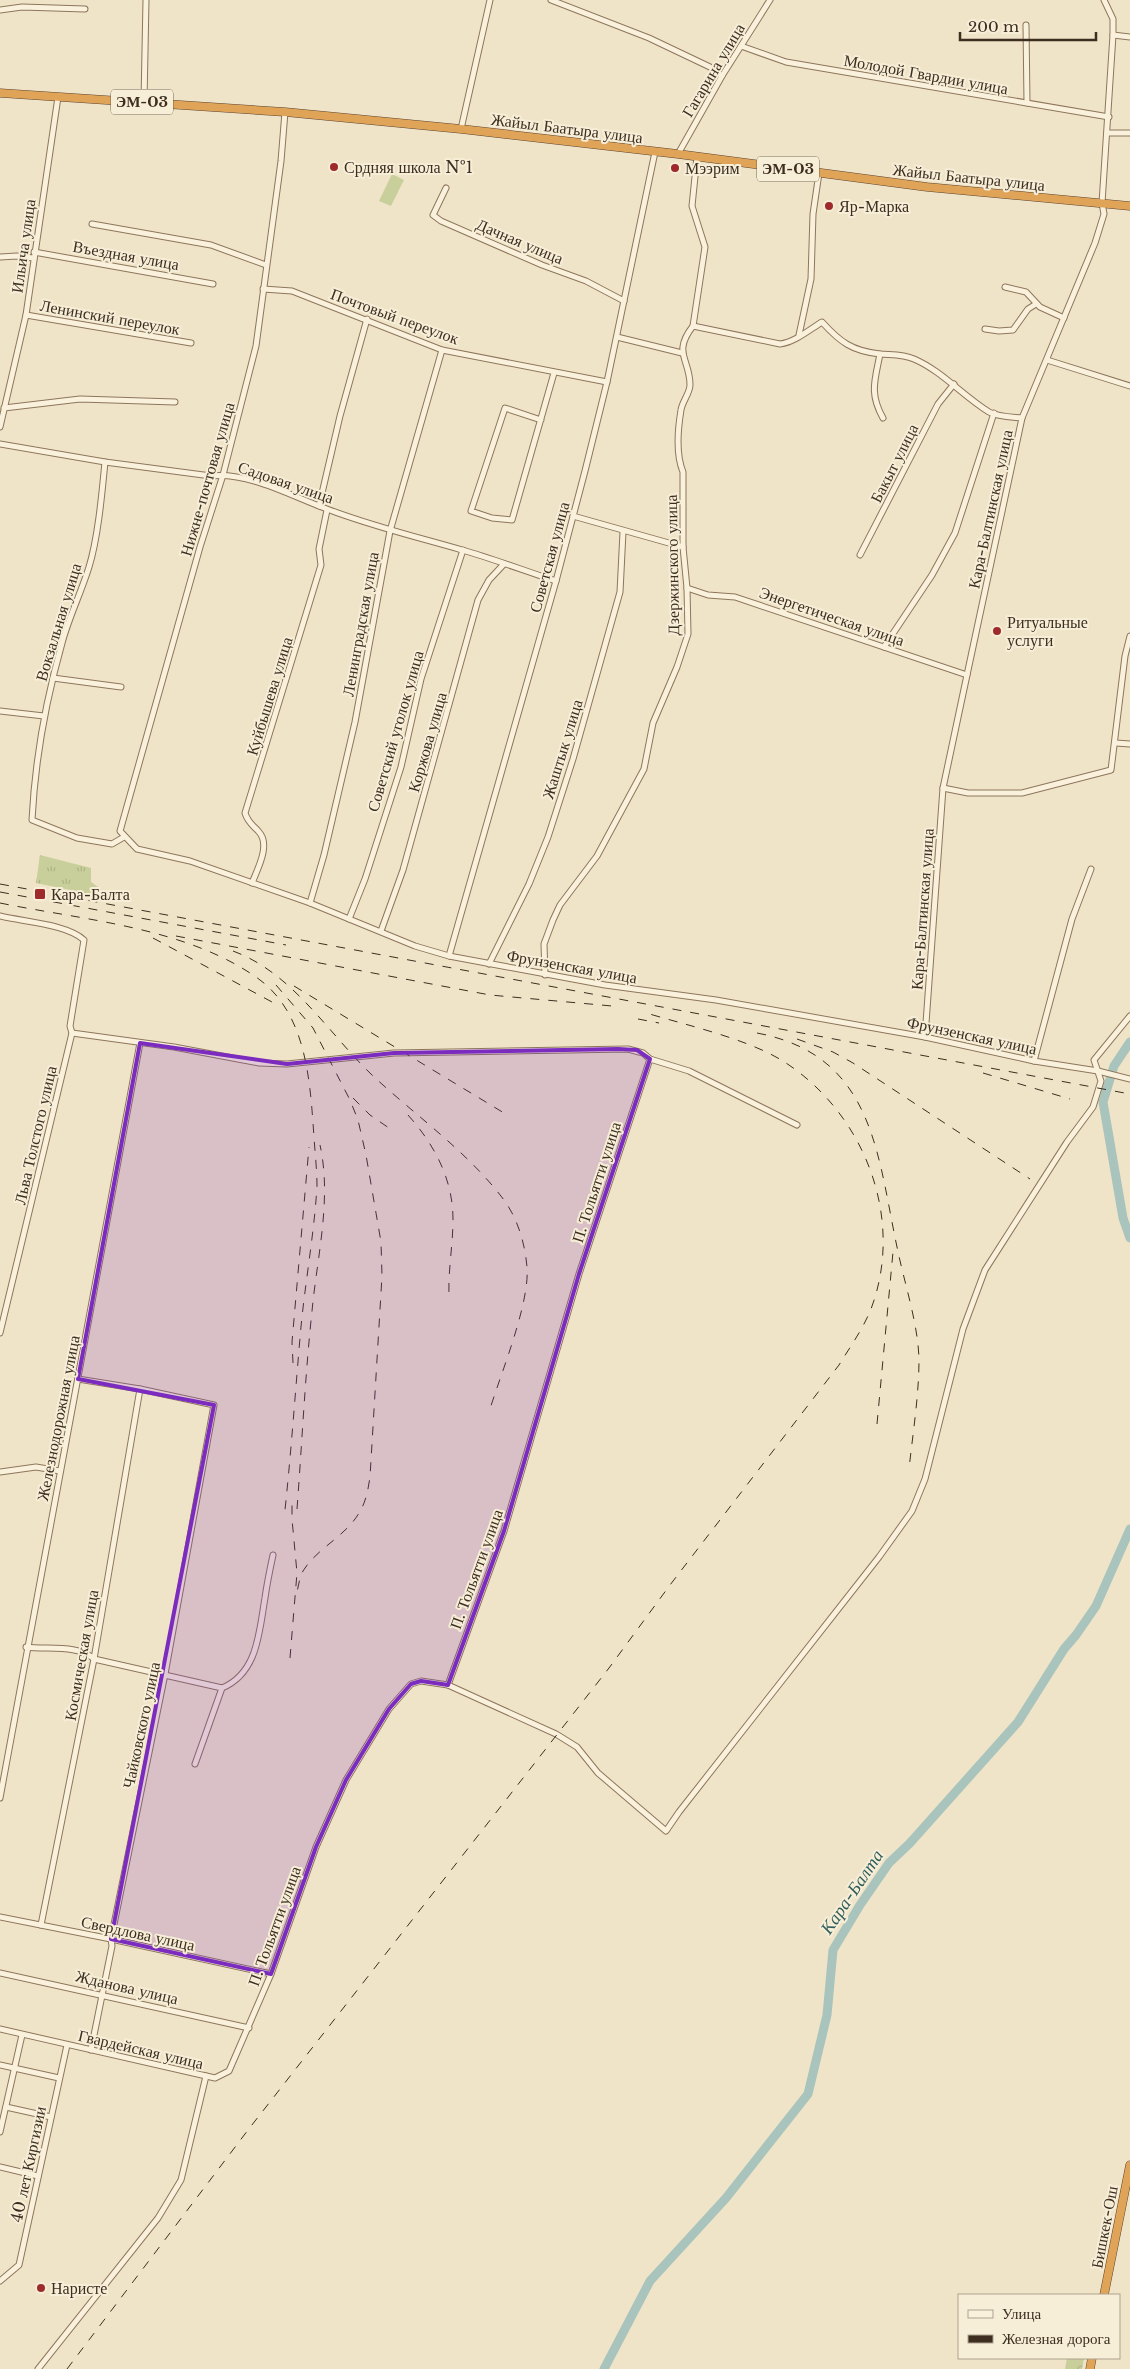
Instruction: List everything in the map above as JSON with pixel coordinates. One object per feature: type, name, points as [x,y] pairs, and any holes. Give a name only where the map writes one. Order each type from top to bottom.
[{"type":"highway","name":"Жайыл Баатыра улица","points":[[0,93],[144,102],[284,116],[460,129],[655,156],[678,154],[818,176],[1130,206]]},
{"type":"highway","name":"Бишкек-Ош","points":[[1104,2294],[1130,2165]]},
{"type":"street","points":[[144,102],[146,0]]},
{"type":"street","points":[[460,129],[490,0]]},
{"type":"street","points":[[551,0],[649,38],[710,67],[722,76]]},
{"type":"street","name":"Гагарина улица","points":[[678,154],[722,76],[770,0]]},
{"type":"street","name":"Кара-Балтинская улица","points":[[925,1037],[943,788],[1022,418],[1048,360],[1095,243],[1104,214],[1102,203],[1109,117],[1113,19],[1104,0]]},
{"type":"street","points":[[0,10],[22,7],[85,9]]},
{"type":"street","points":[[1026,25],[1027,103]]},
{"type":"street","points":[[1112,35],[1130,37]]},
{"type":"street","name":"Молодой Гвардии улица","points":[[741,46],[786,62],[1109,117]]},
{"type":"street","name":"Ильича улица","points":[[0,427],[26,315],[33,255],[58,96]]},
{"type":"street","name":"Нижне-почтовая улица","points":[[124,837],[120,831],[200,547],[223,475],[256,346],[281,161],[284,116]]},
{"type":"street","points":[[1108,133],[1130,132]]},
{"type":"street","name":"Советская улица","points":[[449,956],[573,516],[607,382],[655,156]]},
{"type":"street","points":[[697,157],[692,206],[705,247],[692,326],[780,344],[791,343],[799,335],[822,322],[838,340],[849,347],[880,354],[893,353],[914,359],[954,384],[994,413],[1022,418]]},
{"type":"street","points":[[799,335],[811,279],[813,214],[818,176]]},
{"type":"street","name":"Дачная улица","points":[[446,188],[433,215],[441,221],[542,265],[586,281],[624,301]]},
{"type":"street","points":[[92,224],[211,245],[266,265]]},
{"type":"street","name":"Въездная улица","points":[[0,257],[33,255],[213,284]]},
{"type":"street","points":[[1005,287],[1026,292],[1036,304],[1064,318]]},
{"type":"street","name":"Почтовый переулок","points":[[264,289],[292,290],[442,350],[607,382]]},
{"type":"street","points":[[985,328],[999,331],[1013,330],[1028,309],[1036,304]]},
{"type":"street","name":"Ленинский переулок","points":[[26,315],[109,331],[191,343]]},
{"type":"street","points":[[319,506],[340,416],[367,319]]},
{"type":"street","name":"Дзержинского улица","points":[[545,975],[544,944],[560,905],[596,856],[644,769],[653,723],[677,667],[688,634],[687,588],[683,547],[683,472],[679,462],[680,409],[690,386],[682,353],[686,334],[692,326]]},
{"type":"street","points":[[617,337],[682,353]]},
{"type":"street","name":"Ленинградская улица","points":[[310,903],[324,855],[355,722],[390,531],[442,350]]},
{"type":"street","points":[[880,354],[875,380],[874,402],[883,418]]},
{"type":"street","points":[[1048,360],[1130,386]]},
{"type":"street","points":[[541,420],[505,408],[471,511],[512,520],[541,420],[554,373]]},
{"type":"street","name":"Бакыт улица","points":[[860,555],[938,404],[954,384]]},
{"type":"street","points":[[4,408],[80,399],[175,402]]},
{"type":"street","name":"Кара-Балтинская улица","points":[[884,647],[932,575],[955,533],[994,413]]},
{"type":"street","name":"Садовая улица","points":[[0,444],[105,462],[211,476],[223,475],[258,483],[327,510],[390,531],[463,550],[556,581]]},
{"type":"street","name":"Вокзальная улица","points":[[105,462],[103,486],[89,566],[62,642],[44,716],[32,820],[77,838],[112,844],[124,837]]},
{"type":"street","name":"Куйбышева улица","points":[[252,883],[263,854],[264,844],[261,834],[248,823],[245,813],[321,565],[319,549],[327,510]]},
{"type":"street","points":[[573,516],[623,532],[683,547]]},
{"type":"street","name":"Жаштык улица","points":[[488,964],[529,884],[548,837],[573,759],[620,592],[623,532]]},
{"type":"street","name":"Советский уголок улица","points":[[349,918],[365,879],[401,768],[421,679],[463,550]]},
{"type":"street","name":"Коржова улица","points":[[381,931],[403,870],[478,600],[489,580],[504,564]]},
{"type":"street","name":"Энергетическая улица","points":[[687,588],[708,595],[735,597],[967,675]]},
{"type":"street","points":[[943,788],[968,793],[1022,793],[1111,770],[1116,743],[1125,656],[1130,636]]},
{"type":"street","points":[[53,678],[121,687]]},
{"type":"street","points":[[0,711],[44,716]]},
{"type":"street","points":[[1116,743],[1130,744]]},
{"type":"street","name":"Фрунзенская улица","points":[[124,837],[137,849],[190,861],[310,903],[414,946],[449,956],[545,975],[716,1000],[925,1037],[1034,1061],[1098,1071],[1130,1079]]},
{"type":"street","points":[[1034,1061],[1072,919],[1091,869]]},
{"type":"street","name":"Льва Толстого улица","points":[[0,916],[23,922],[57,927],[78,935],[84,940],[70,1026],[72,1033],[0,1333]]},
{"type":"street","points":[[448,1685],[556,1734],[577,1747],[598,1773],[666,1831],[879,1557],[912,1511],[924,1479],[963,1329],[985,1270],[1067,1142],[1093,1107],[1101,1082],[1094,1060],[1130,1016]]},
{"type":"street","points":[[72,1033],[259,1063],[287,1064],[394,1053],[637,1050],[650,1059],[690,1071],[797,1125]]},
{"type":"street","name":"Железнодорожная улица","points":[[0,1798],[26,1648],[140,1043]]},
{"type":"street","name":"П. Тольятти улица","points":[[249,2028],[271,1974],[320,1839],[346,1780],[389,1709],[411,1684],[421,1681],[448,1685],[504,1531],[576,1284],[650,1059]]},
{"type":"street","points":[[78,1379],[140,1389]]},
{"type":"street","name":"Чайковского улица","points":[[91,2050],[112,1946],[111,1938],[165,1674],[214,1405],[140,1389]]},
{"type":"street","name":"Космическая улица","points":[[42,1925],[94,1659],[140,1389]]},
{"type":"street","points":[[0,1472],[36,1467],[60,1471]]},
{"type":"street","points":[[26,1648],[67,1649],[87,1653],[94,1659],[222,1688],[232,1684],[245,1672],[254,1651],[261,1629],[264,1598],[273,1555]]},
{"type":"street","points":[[194,1764],[222,1688]]},
{"type":"street","name":"Свердлова улица","points":[[0,1917],[111,1938],[271,1974]]},
{"type":"street","name":"Жданова улица","points":[[0,1972],[249,2028]]},
{"type":"street","name":"Гвардейская улица","points":[[0,2030],[215,2078],[229,2071],[249,2028]]},
{"type":"street","points":[[0,2132],[22,2034]]},
{"type":"street","name":"40 лет Киргизии","points":[[0,2281],[19,2265],[66,2045]]},
{"type":"street","points":[[0,2065],[60,2078]]},
{"type":"street","points":[[38,2369],[158,2218],[181,2180],[206,2076]]},
{"type":"street","points":[[6,2107],[51,2117]]},
{"type":"street","points":[[0,2167],[38,2176]]},
{"type":"highlighted area","points":[[140,1043],[287,1064],[394,1053],[618,1049],[637,1050],[650,1059],[579,1274],[504,1531],[448,1685],[421,1681],[411,1684],[389,1709],[346,1780],[316,1847],[271,1974],[111,1939],[214,1405],[78,1379]]},
{"type":"green space","points":[[392,174],[404,180],[391,206],[379,201]]},
{"type":"green space","points":[[40,855],[91,868],[91,882],[101,889],[99,896],[36,883]]},
{"type":"green space","points":[[1067,2359],[1084,2359],[1082,2369],[1065,2369]]},
{"type":"waterway","name":"Кара-Балта","points":[[1130,1042],[1114,1066],[1103,1102],[1123,1218],[1130,1238]]},
{"type":"waterway","name":"Кара-Балта","points":[[604,2369],[650,2281],[726,2198],[808,2094],[827,2015],[833,1950],[860,1905],[889,1863],[910,1843],[1018,1722],[1064,1649],[1096,1606],[1130,1529]]},
{"type":"railway","points":[[0,884],[1130,1094]]},
{"type":"railway","points":[[0,892],[286,945]]},
{"type":"railway","points":[[0,903],[98,921],[165,936],[228,960],[256,977],[273,992],[286,1009],[296,1028],[303,1049],[310,1093],[317,1186],[302,1319],[285,1510]]},
{"type":"railway","points":[[176,936],[490,995],[612,1006]]},
{"type":"railway","points":[[153,938],[272,1002]]},
{"type":"railway","points":[[233,951],[254,961],[292,989],[372,1075],[474,1166],[509,1207],[523,1241],[527,1282],[520,1318],[490,1409]]},
{"type":"railway","points":[[276,985],[313,1028],[350,1100],[358,1120],[366,1155],[381,1242],[382,1276],[370,1477],[365,1500],[353,1521],[303,1571],[296,1597]]},
{"type":"railway","points":[[294,986],[504,1113]]},
{"type":"railway","points":[[67,2369],[248,2130],[609,1668],[670,1585],[839,1365],[871,1309],[880,1275],[883,1240],[880,1205],[871,1172],[857,1140],[837,1111],[814,1085],[771,1054],[736,1040],[643,1012]]},
{"type":"railway","points":[[638,1019],[659,1023]]},
{"type":"railway","points":[[757,1033],[796,1045],[825,1062],[847,1085],[863,1113],[874,1143],[883,1177],[918,1345],[916,1414],[909,1469]]},
{"type":"railway","points":[[797,1039],[833,1052],[853,1063],[1030,1179]]},
{"type":"railway","points":[[983,1073],[1070,1099]]},
{"type":"railway","points":[[353,1098],[370,1115],[389,1128]]},
{"type":"railway","points":[[408,1115],[434,1150],[450,1190],[453,1219],[449,1296]]},
{"type":"railway","points":[[297,1509],[305,1385],[324,1207],[325,1186],[320,1145]]},
{"type":"railway","points":[[293,1363],[292,1342],[309,1147]]},
{"type":"railway","points":[[877,1424],[893,1252]]},
{"type":"railway","points":[[290,1658],[297,1573],[292,1499]]},
{"type":"place","name":"Срдняя школа №1","points":[[334,167]]},
{"type":"place","name":"Мээрим","points":[[675,168]]},
{"type":"place","name":"Яр-Марка","points":[[829,206]]},
{"type":"place","name":"Ритуальные услуги","points":[[997,631]]},
{"type":"place","name":"Кара-Балта","points":[[40,894]]},
{"type":"place","name":"Наристе","points":[[41,2288]]}]
